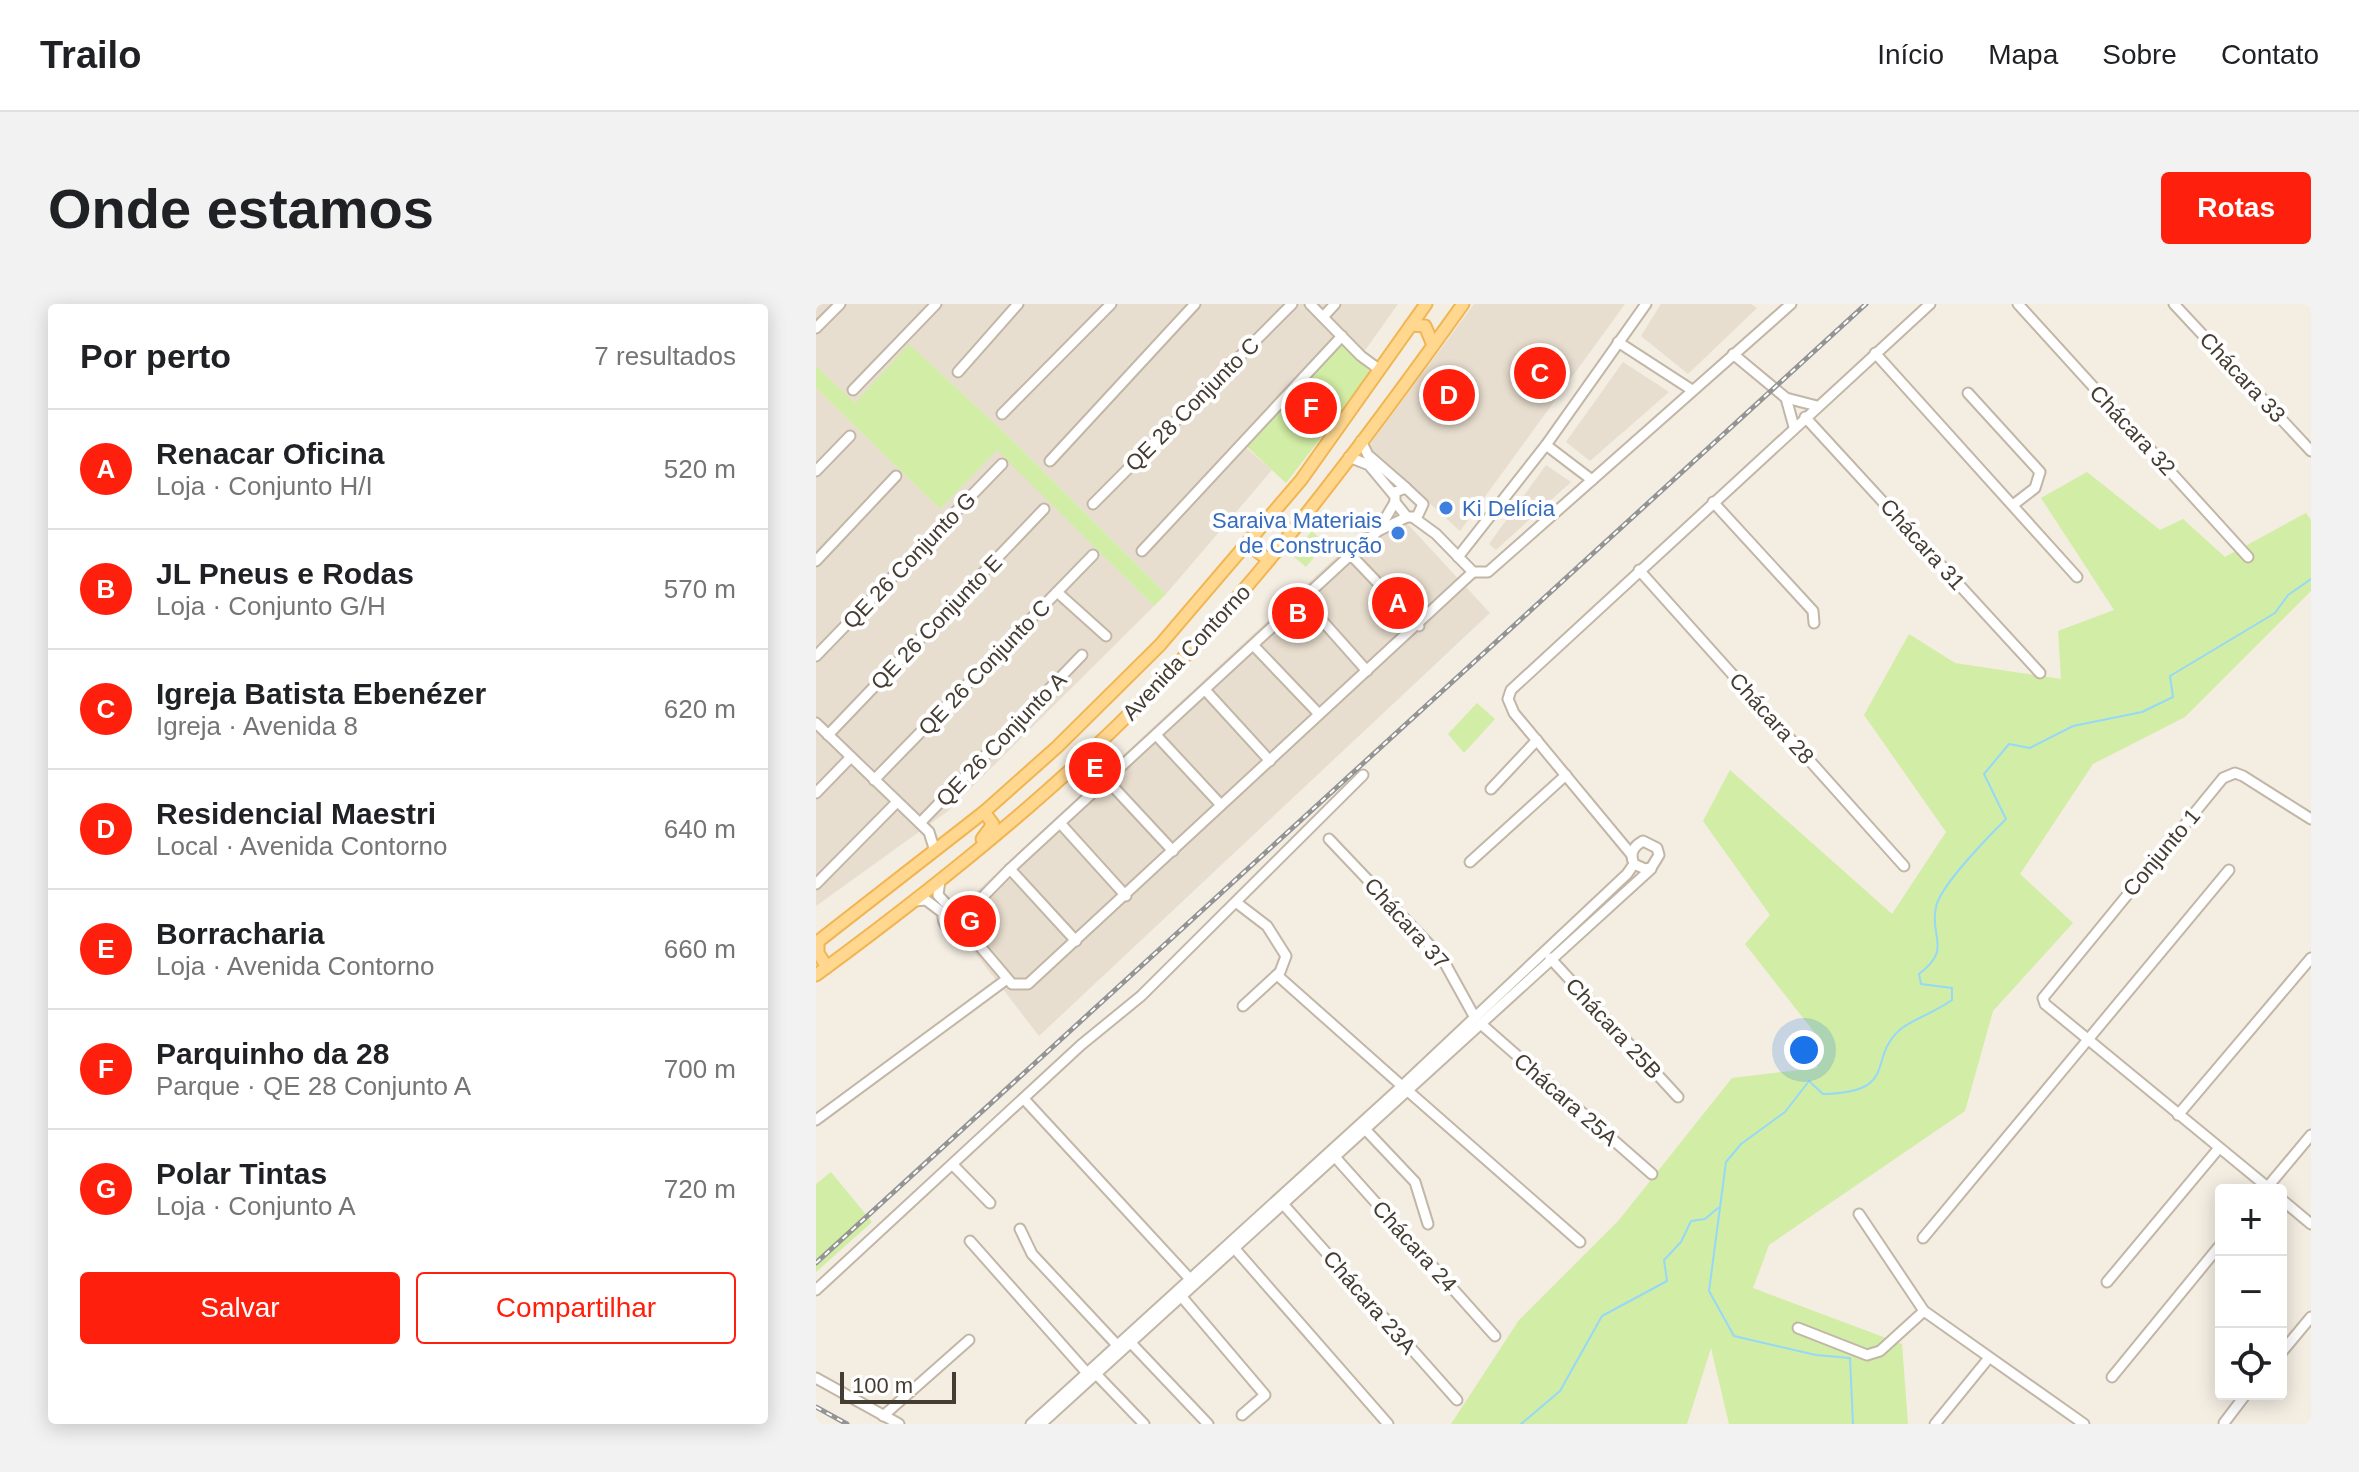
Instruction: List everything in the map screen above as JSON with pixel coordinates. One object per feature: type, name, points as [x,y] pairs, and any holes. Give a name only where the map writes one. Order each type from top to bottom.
[{"type":"main road","name":"Avenida Contorno","points":[[817,942],[984,812],[1057,747],[1160,645],[1254,536],[1337,432],[1426,304]]},
{"type":"main road","name":"Avenida Contorno","points":[[816,975],[977,850],[1119,724],[1269,560],[1463,304]]},
{"type":"main road","points":[[1411,325],[1425,326],[1433,345]]},
{"type":"main road","points":[[1254,536],[1254,549],[1269,560]]},
{"type":"main road","points":[[977,850],[993,824],[984,812]]},
{"type":"main road","points":[[817,942],[818,953],[827,967]]},
{"type":"street","points":[[816,328],[840,304]]},
{"type":"street","points":[[853,390],[936,304]]},
{"type":"street","points":[[958,372],[1018,304]]},
{"type":"street","points":[[1002,414],[1111,304]]},
{"type":"street","points":[[1050,461],[1195,304]]},
{"type":"street","name":"QE 28 Conjunto C","points":[[1093,504],[1292,304]]},
{"type":"street","points":[[1310,304],[1380,370]]},
{"type":"street","points":[[1323,317],[1335,304]]},
{"type":"street","points":[[1458,557],[1546,445],[1646,304]]},
{"type":"street","points":[[1771,304],[1782,312]]},
{"type":"street","points":[[1349,457],[1369,465],[1410,517],[1436,534],[1473,572],[1485,573],[1791,304]]},
{"type":"street","points":[[1651,868],[1639,868],[1607,824],[1509,706],[1511,690],[1930,304]]},
{"type":"street","name":"Chácara 32","points":[[2018,304],[2248,557]]},
{"type":"street","name":"Chácara 33","points":[[2174,304],[2311,451]]},
{"type":"street","points":[[1142,551],[1342,336]]},
{"type":"street","points":[[1618,342],[1692,390]]},
{"type":"street","points":[[1875,353],[2077,577]]},
{"type":"street","points":[[1733,354],[1786,398],[1817,406]]},
{"type":"street","points":[[1968,393],[2040,472],[2035,488],[2013,505]]},
{"type":"street","points":[[1786,398],[1794,427]]},
{"type":"street","name":"Chácara 31","points":[[1805,417],[2040,673]]},
{"type":"street","points":[[816,471],[850,436]]},
{"type":"street","points":[[1361,441],[1368,455],[1417,495],[1436,534]]},
{"type":"street","points":[[1546,445],[1592,480]]},
{"type":"street","name":"QE 26 Conjunto G","points":[[816,656],[1002,464]]},
{"type":"street","points":[[816,561],[896,476]]},
{"type":"street","points":[[1378,531],[1398,490],[1406,488]]},
{"type":"street","points":[[1713,502],[1810,608],[1814,623]]},
{"type":"street","points":[[1424,508],[1378,531],[1010,869],[966,914],[967,931],[1007,979],[1021,986],[1028,984],[1319,714],[1419,626],[1473,572]]},
{"type":"street","name":"QE 26 Conjunto E","points":[[828,735],[1044,509]]},
{"type":"street","name":"QE 26 Conjunto C","points":[[874,780],[1093,555]]},
{"type":"street","points":[[1351,555],[1419,626]]},
{"type":"street","name":"Chácara 28","points":[[1639,570],[1904,866]]},
{"type":"street","points":[[1057,592],[1106,636]]},
{"type":"street","points":[[1303,599],[1367,671]]},
{"type":"street","points":[[1254,646],[1319,714]]},
{"type":"street","name":"QE 26 Conjunto A","points":[[920,823],[1082,655]]},
{"type":"street","points":[[1206,691],[1270,761]]},
{"type":"street","points":[[816,723],[929,832],[935,851]]},
{"type":"street","points":[[1156,735],[1221,805]]},
{"type":"street","points":[[1491,789],[1537,740]]},
{"type":"street","points":[[816,793],[851,757]]},
{"type":"street","name":"Conjunto 1","points":[[2088,1039],[2048,1006],[2043,1000],[2046,993],[2223,778],[2235,773],[2243,776],[2311,819]]},
{"type":"street","points":[[816,1290],[1089,1038],[1141,996],[1363,775]]},
{"type":"street","points":[[1470,862],[1566,775]]},
{"type":"street","points":[[1107,780],[1173,851]]},
{"type":"street","points":[[816,884],[897,802]]},
{"type":"street","points":[[1060,823],[1126,896]]},
{"type":"street","points":[[1477,1020],[1651,868],[1659,855],[1651,843],[1624,835],[1607,824]]},
{"type":"street","points":[[929,832],[954,835]]},
{"type":"street","name":"Chácara 37","points":[[1329,839],[1442,958],[1477,1020]]},
{"type":"street","points":[[1041,1424],[1117,1345],[1363,1127],[1477,1020],[1633,859],[1635,846],[1643,841]]},
{"type":"street","points":[[1010,869],[1076,941]]},
{"type":"street","points":[[1923,1238],[2229,870]]},
{"type":"street","points":[[940,880],[938,895],[946,910],[943,922],[958,935],[967,931]]},
{"type":"street","points":[[914,901],[926,900],[946,910],[958,908],[966,914]]},
{"type":"street","points":[[1237,903],[1254,914],[1281,945],[1286,960],[1277,975],[1243,1006]]},
{"type":"street","name":"Chácara 25B","points":[[1550,958],[1678,1097]]},
{"type":"street","points":[[2178,1115],[2311,958]]},
{"type":"street","points":[[1277,975],[1580,1242]]},
{"type":"street","points":[[816,1120],[1007,979]]},
{"type":"street","name":"Chácara 25A","points":[[1477,1020],[1652,1174]]},
{"type":"street","points":[[2088,1039],[2262,1184]]},
{"type":"street","points":[[1024,1099],[1190,1279]]},
{"type":"street","points":[[1031,1424],[1131,1343],[1335,1157],[1363,1127]]},
{"type":"street","points":[[1363,1127],[1415,1182],[1428,1224]]},
{"type":"street","points":[[2272,1184],[2311,1135]]},
{"type":"street","points":[[2107,1282],[2219,1148]]},
{"type":"street","name":"Chácara 24","points":[[1335,1157],[1495,1336]]},
{"type":"street","points":[[953,1165],[990,1203]]},
{"type":"street","name":"Chácara 23A","points":[[1283,1204],[1457,1400]]},
{"type":"street","points":[[2287,1204],[2310,1222]]},
{"type":"street","points":[[1859,1214],[1924,1311],[2084,1424]]},
{"type":"street","points":[[1020,1229],[1032,1254],[1117,1345]]},
{"type":"street","points":[[970,1241],[1092,1373],[1144,1424]]},
{"type":"street","points":[[1235,1249],[1388,1424]]},
{"type":"street","points":[[2112,1377],[2215,1251]]},
{"type":"street","points":[[1181,1296],[1265,1395],[1242,1415]]},
{"type":"street","points":[[1798,1328],[1867,1355],[1880,1351],[1924,1311]]},
{"type":"street","points":[[2287,1346],[2311,1317]]},
{"type":"street","points":[[883,1416],[969,1340]]},
{"type":"street","points":[[1131,1343],[1208,1424]]},
{"type":"street","points":[[1935,1424],[1988,1359]]},
{"type":"street","points":[[816,1378],[899,1424]]},
{"type":"street","points":[[2224,1423],[2241,1400]]},
{"type":"shaded area","points":[[816,304],[1398,304],[1361,356],[1343,339],[1243,445],[1272,470],[1166,594],[1003,431],[910,345],[855,404],[816,366]]},
{"type":"shaded area","points":[[1474,304],[1625,304],[1460,531],[1368,447]]},
{"type":"shaded area","points":[[1661,304],[1751,304],[1757,308],[1688,374],[1641,336]]},
{"type":"shaded area","points":[[1623,362],[1669,392],[1590,461],[1566,442]]},
{"type":"shaded area","points":[[816,388],[940,509],[997,449],[1154,606],[948,811],[816,906]]},
{"type":"shaded area","points":[[1546,465],[1571,482],[1496,550],[1489,544]]},
{"type":"shaded area","points":[[1391,506],[1490,613],[1039,1036],[948,918]]},
{"type":"green space","points":[[1340,342],[1371,373],[1286,483],[1244,444]]},
{"type":"green space","points":[[909,344],[1003,431],[1166,594],[1154,606],[997,450],[940,509],[816,388],[816,366],[855,403]]},
{"type":"green space","points":[[2087,472],[2160,530],[2183,519],[2225,557],[2306,513],[2311,520],[2311,591],[2185,717],[2093,764],[2020,874],[2073,923],[1993,1011],[1965,1111],[1769,1245],[1753,1288],[1902,1344],[1908,1424],[1729,1424],[1711,1348],[1687,1424],[1451,1424],[1519,1320],[1619,1220],[1732,1078],[1817,1068],[1818,1037],[1745,944],[1770,915],[1703,821],[1730,770],[1892,914],[1946,832],[1864,715],[1909,634],[1955,663],[2061,679],[2058,631],[2114,610],[2041,498]]},
{"type":"green space","points":[[1312,531],[1325,544],[1306,567],[1292,555]]},
{"type":"green space","points":[[1477,703],[1495,719],[1464,753],[1448,734]]},
{"type":"green space","points":[[831,1172],[872,1222],[816,1272],[816,1184]]},
{"type":"waterway","points":[[1853,1424],[1850,1358],[1816,1355],[1734,1336],[1709,1291],[1726,1162],[1741,1144],[1785,1112],[1809,1081],[1823,1094],[1848,1092],[1873,1080],[1891,1039],[1902,1028],[1952,1000],[1952,988],[1921,984],[1919,974],[1935,957],[1938,942],[1936,907],[1946,887],[2006,819],[1984,774],[2009,744],[2030,748],[2073,726],[2142,712],[2173,697],[2170,676],[2275,613],[2288,595],[2311,579]]},
{"type":"waterway","points":[[1521,1424],[1560,1391],[1602,1316],[1667,1281],[1664,1260],[1681,1242],[1691,1221],[1705,1219],[1718,1208]]},
{"type":"railway","points":[[816,1263],[1866,304]]},
{"type":"railway","points":[[816,1407],[847,1424]]},
{"type":"place","name":"Igreja Batista Ebenézer","points":[[1540,373]]},
{"type":"place","name":"Residencial Maestri","points":[[1449,395]]},
{"type":"place","name":"Parquinho da 28","points":[[1311,408]]},
{"type":"place","name":"Ki Delícia","points":[[1446,508]]},
{"type":"place","name":"Saraiva Materiais de Construção","points":[[1398,533]]},
{"type":"place","name":"Renacar Oficina","points":[[1398,603]]},
{"type":"place","name":"JL Pneus e Rodas","points":[[1298,613]]},
{"type":"place","name":"Borracharia","points":[[1095,768]]},
{"type":"place","name":"Polar Tintas","points":[[970,921]]}]
